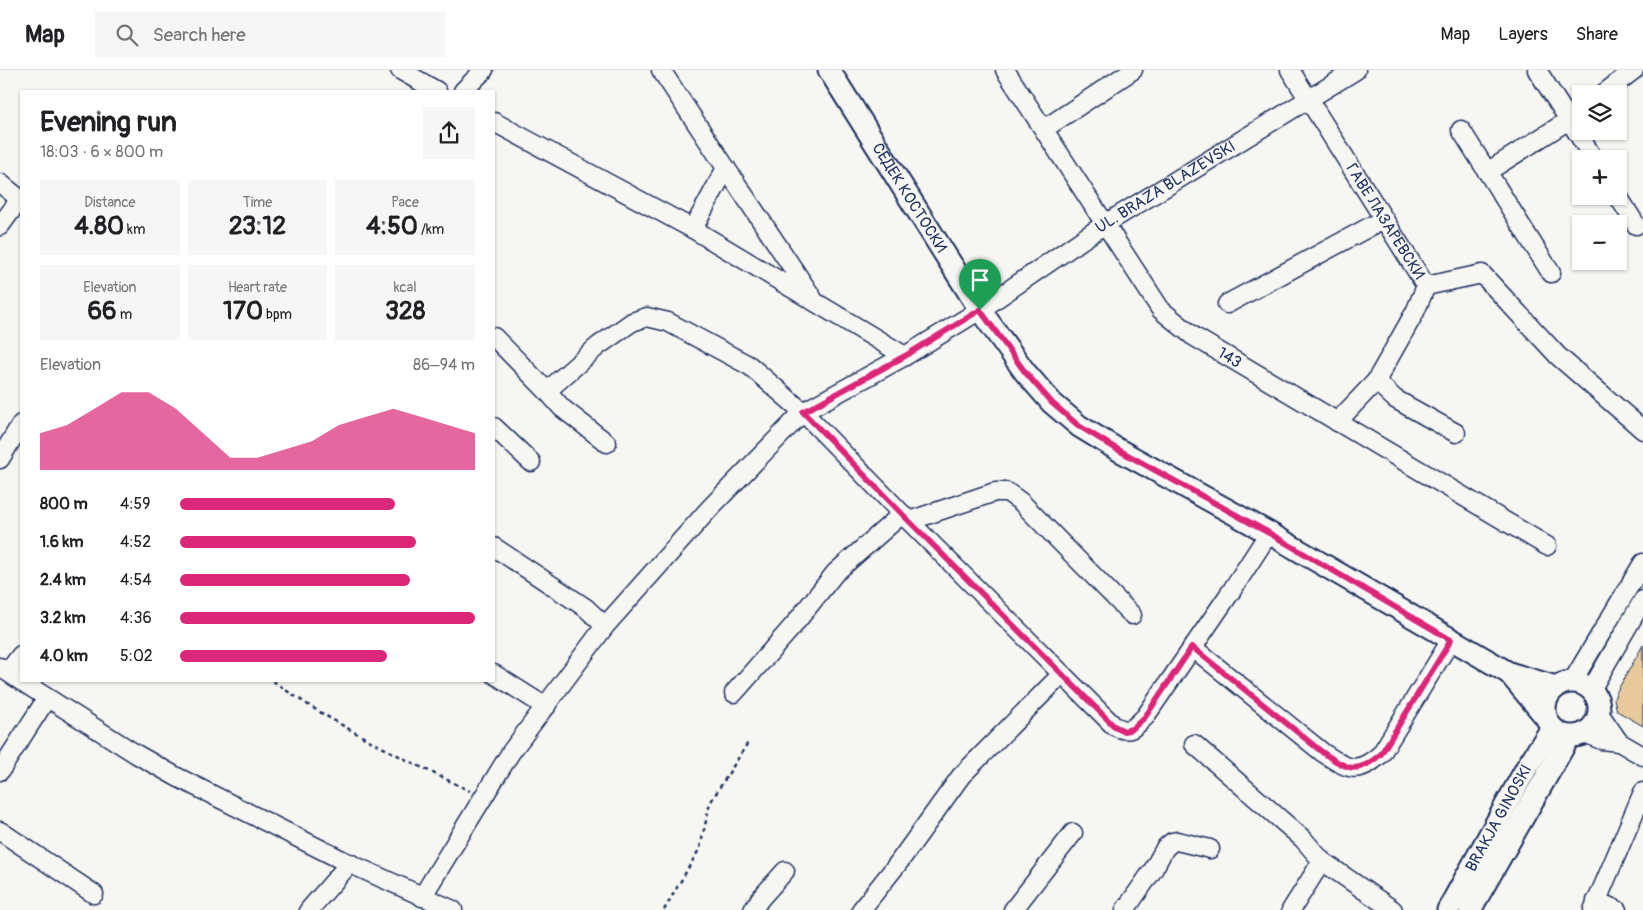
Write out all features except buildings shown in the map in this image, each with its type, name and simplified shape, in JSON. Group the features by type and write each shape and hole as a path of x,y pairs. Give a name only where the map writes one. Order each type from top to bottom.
{"main road":[{"name":"СЕДЕК КОСТОСКИ","path":"829,70 980,310 1025,372 1052,403 1079,426 1124,453 1269,533 1509,673"},
{"path":"1509,673 1573,686 1596,697 1599,713"},
{"path":"1509,673 1563,728"},
{"name":"BRAKJA GINOSKI","path":"1563,728 1546,700 1573,686"},
{"name":"BRAKJA GINOSKI","path":"1448,910 1527,767 1563,728 1592,728 1599,713"},
{"name":"BRAKJA GINOSKI","path":"1470,910 1563,728"}],"street":[{"path":"400,70 436,90"},
{"path":"465,90 484,70"},
{"path":"661,70 816,303"},
{"name":"143","path":"1005,70 1161,310 1193,336 1547,546"},
{"name":"ГАВЕ ЛАЗАРЕВСКИ","path":"1290,70 1426,286 1376,382 1337,422"},
{"name":"UL. BRAZA BLAZEVSKI","path":"422,896 511,752 605,626 710,508 803,412 905,356 980,310 1105,224 1356,70"},
{"path":"1537,70 1572,111"},
{"path":"1615,85 1634,70"},
{"path":"1044,129 1131,71"},
{"path":"1487,172 1572,117"},
{"path":"495,123 693,229 905,356"},
{"path":"1461,130 1551,273"},
{"path":"693,229 726,168"},
{"path":"0,183 20,198"},
{"path":"0,226 20,200"},
{"path":"1624,205 1636,225"},
{"path":"1227,304 1384,219"},
{"path":"770,276 787,262"},
{"path":"1426,286 1482,274 1558,356 1643,430"},
{"path":"547,391 598,346 632,322 647,317 668,322 750,366 803,412 1114,726 1124,731 1132,729 1145,717 1269,533"},
{"path":"495,338 562,408 607,443"},
{"path":"1376,382 1395,399 1456,433"},
{"path":"0,458 20,426"},
{"path":"495,428 531,462"},
{"path":"734,693 793,626 835,573 905,517 995,492 1007,492 1021,502 1132,615"},
{"path":"495,548 586,608 605,626"},
{"name":"BRAKJA GINOSKI","path":"1573,686 1643,563"},
{"name":"BRAKJA GINOSKI","path":"1573,686 1643,600"},
{"path":"1192,647 1322,752 1339,763 1352,768 1361,768 1381,754 1451,640"},
{"path":"13,676 20,658"},
{"path":"861,910 962,776 1062,674"},
{"path":"495,675 546,707"},
{"path":"22,682 136,754 177,777 350,863 453,910"},
{"path":"0,771 47,698"},
{"path":"1599,713 1619,742"},
{"path":"1563,728 1601,740 1619,742 1640,748"},
{"path":"1194,744 1304,839 1322,861 1393,910"},
{"path":"1617,910 1594,905 1643,792"},
{"path":"0,830 94,894"},
{"path":"1014,910 1073,833"},
{"path":"1124,910 1153,870 1165,848 1172,842 1177,841 1210,850"},
{"path":"1291,910 1322,861"},
{"path":"309,910 350,863"},
{"path":"753,910 760,899 785,871"}],"path":[{"path":"274,682 308,706 404,759 482,798"},
{"path":"664,910 700,848 710,803 749,741"}],"route":[{"path":"980,310 1025,372 1052,403 1079,426 1115,448 1269,533 1451,640 1381,754 1361,768 1352,768 1339,763 1322,752 1192,647 1145,717 1132,729 1124,731 1114,726 803,412 905,356 980,310"}]}
